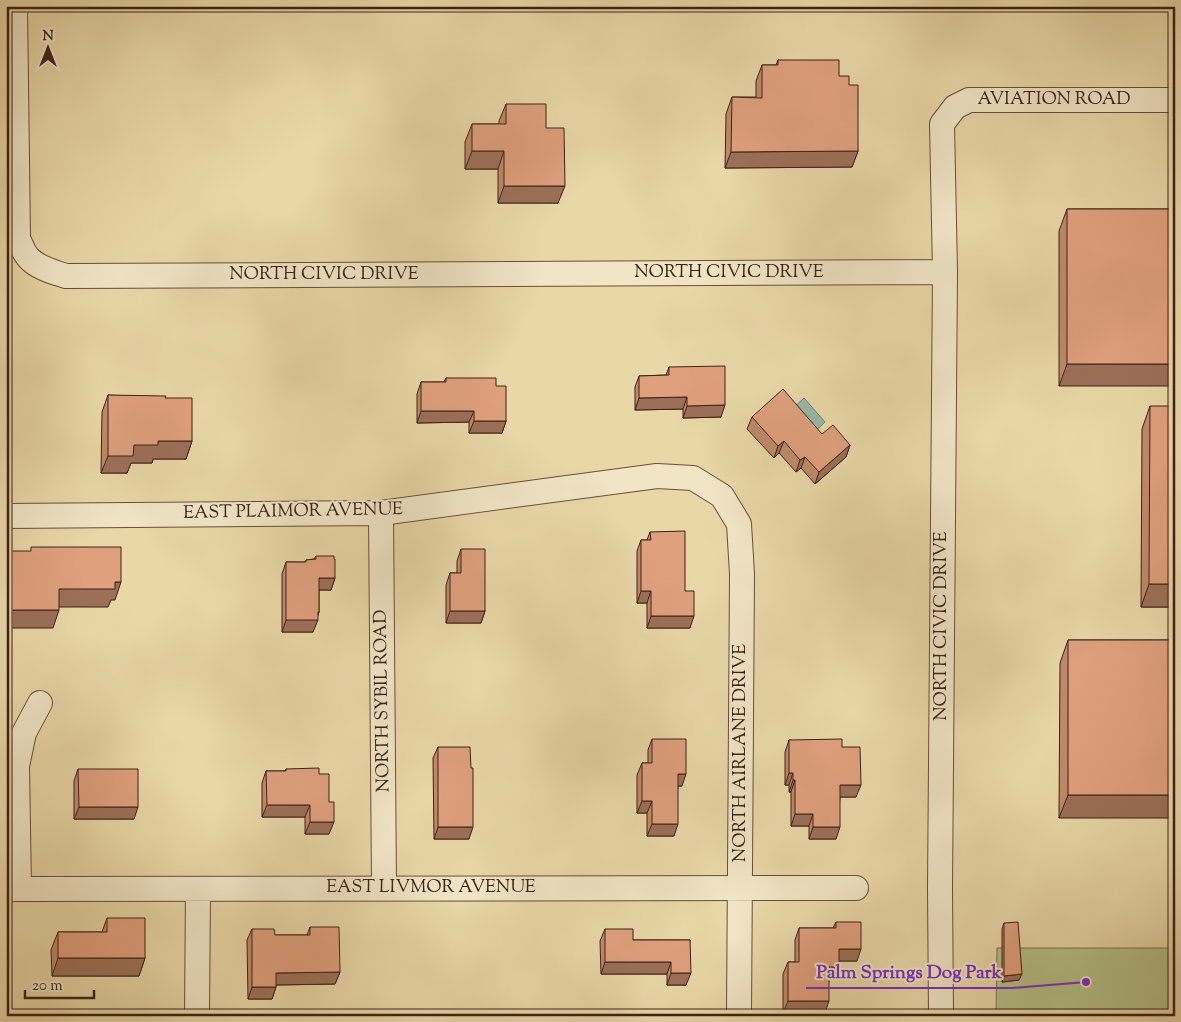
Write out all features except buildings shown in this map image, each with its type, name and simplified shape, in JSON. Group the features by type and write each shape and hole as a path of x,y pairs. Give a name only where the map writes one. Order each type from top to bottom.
{"street":[{"name":"NORTH CIVIC DRIVE","path":"15,6 18,239 27,257 50,271 66,276 945,272 940,888 941,1016"},
{"name":"AVIATION ROAD","path":"945,272 942,124 955,106 969,100 1175,100"},
{"name":"EAST PLAIMOR AVENUE","path":"6,516 381,513 657,476 692,478 722,496"},
{"name":"NORTH AIRLANE DRIVE","path":"722,496 739,524 742,574 739,1016"},
{"name":"NORTH SYBIL ROAD","path":"381,513 384,888"},
{"path":"13,889 17,766 24,733 40,703"},
{"name":"EAST LIVMOR AVENUE","path":"13,889 856,888"},
{"path":"198,889 198,1016"}],"green space":[{"path":"997,948 1175,948 1175,1016 996,1016"}],"shaded area":[{"path":"804,398 825,422 811,435 790,411"}],"place":[{"name":"Palm Springs Dog Park","path":"1086,982"}]}
